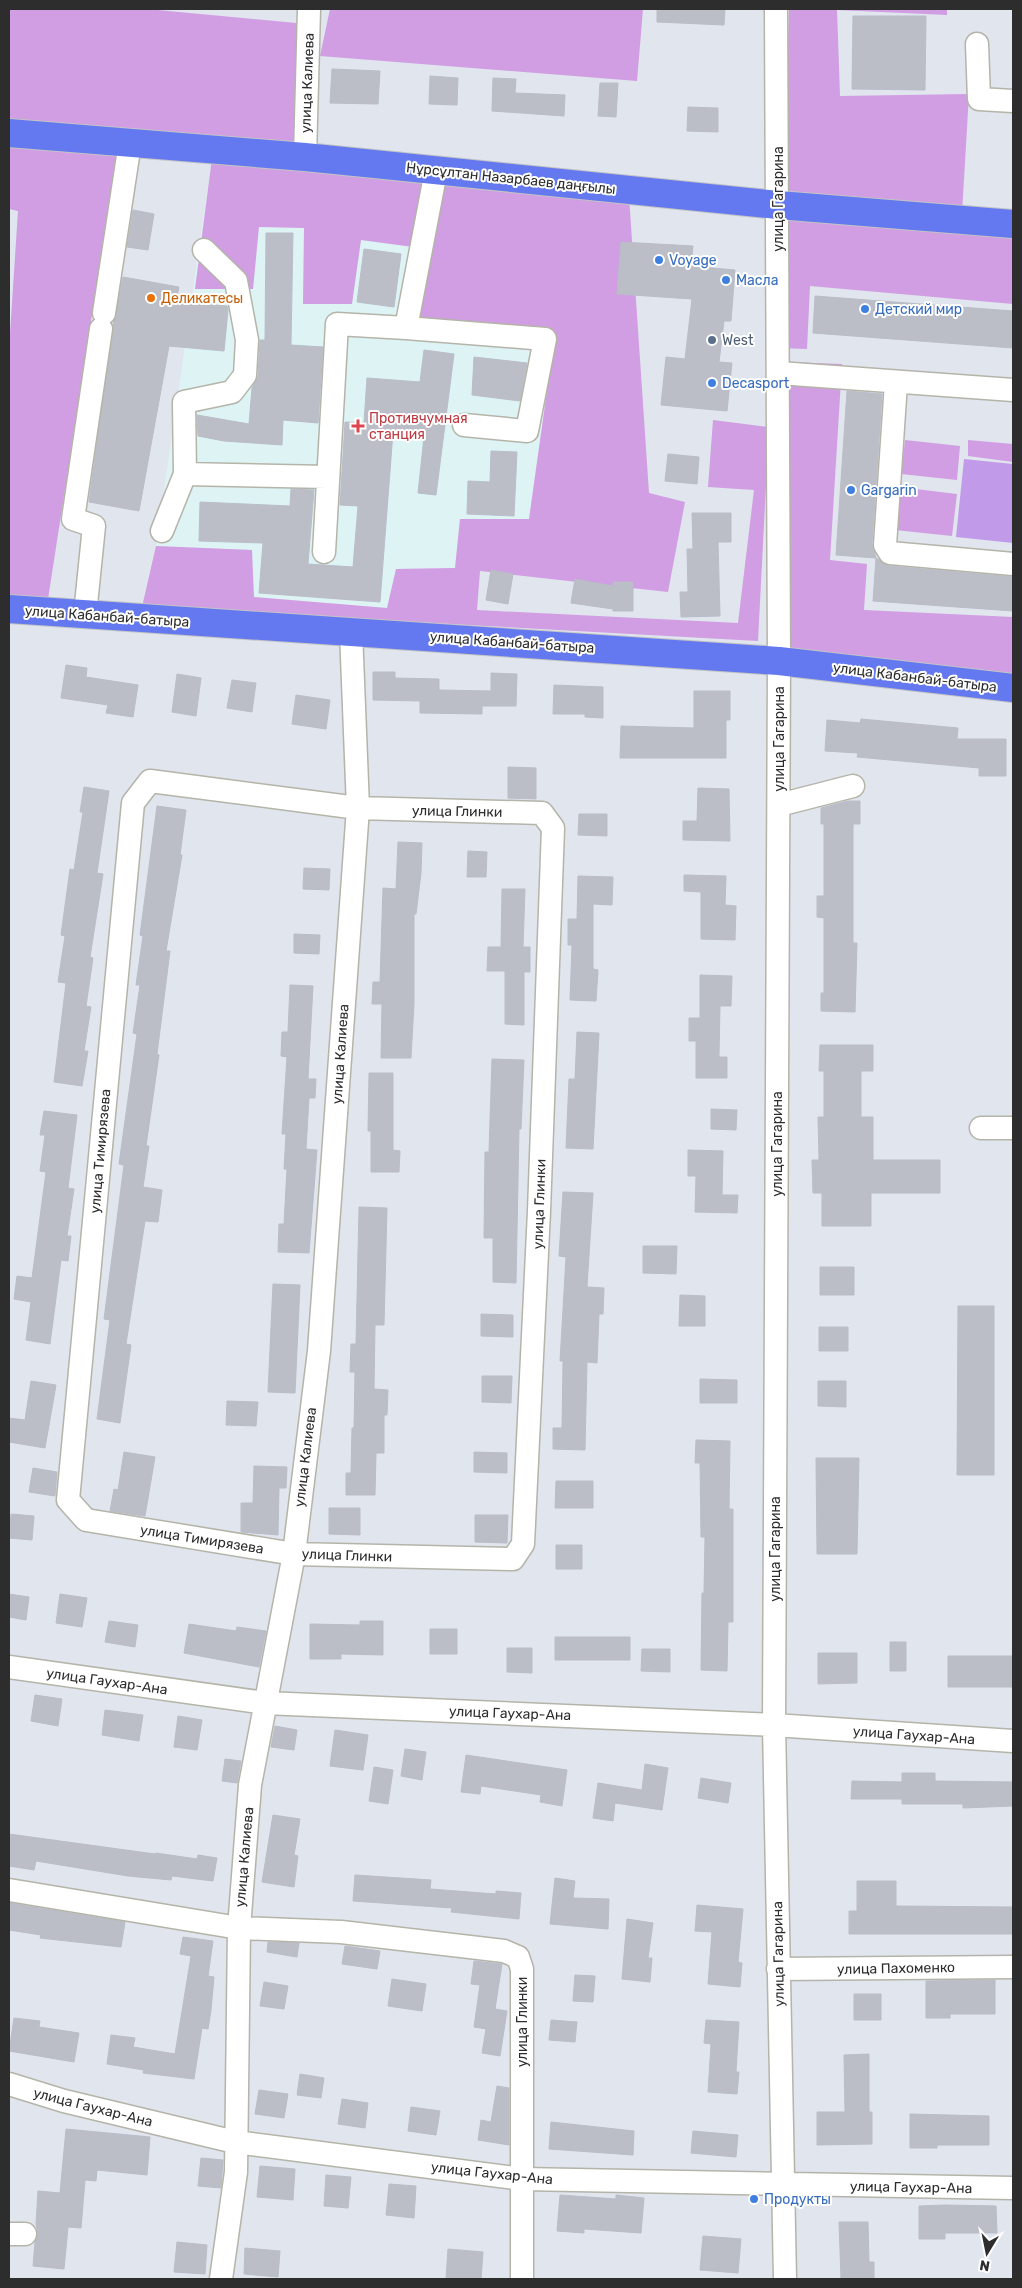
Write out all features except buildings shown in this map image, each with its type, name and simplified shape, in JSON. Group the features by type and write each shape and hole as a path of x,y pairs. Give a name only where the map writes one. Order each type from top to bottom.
{"main road":[{"name":"Нұрсұлтан Назарбаев даңғылы","path":"9,133 304,157 778,205 1013,224"},
{"name":"улица Кабанбай-батыра","path":"9,609 779,661 1013,688"}],"street":[{"name":"улица Калиева","path":"304,157 309,9"},
{"name":"улица Гагарина","path":"776,9 780,373 774,1725 785,2279"},
{"path":"978,44 979,99 1013,101"},
{"path":"85,614 94,526 73,519 130,143"},
{"path":"406,328 436,171"},
{"path":"162,531 185,474 184,402 232,392 245,375 247,340 236,281 204,250"},
{"path":"324,552 337,324 545,339 527,431 464,425"},
{"path":"780,373 896,383 1013,390"},
{"path":"896,383 885,545 890,553 1013,564"},
{"path":"185,474 328,477"},
{"name":"улица Калиева","path":"221,2279 236,2172 238,1928 250,1785 294,1554 318,1351 358,808 352,631"},
{"name":"улица Тимирязева","path":"294,1554 86,1520 68,1500 133,803 150,781 358,808"},
{"path":"779,805 853,786"},
{"name":"улица Глинки","path":"294,1554 513,1559 523,1544 539,1212 553,828 542,813 358,808"},
{"path":"981,1128 1013,1128"},
{"name":"улица Гаухар-Ана","path":"9,1667 265,1703 774,1725 1013,1742"},
{"path":"9,1890 238,1928"},
{"name":"улица Глинки","path":"238,1928 341,1932 504,1951 518,1957 522,1970 522,2279"},
{"name":"улица Пахоменко","path":"778,1969 1013,1967"},
{"name":"улица Гаухар-Ана","path":"9,2084 64,2101 235,2142 522,2180 1013,2188"}],"shaded area":[{"path":"9,9 147,9 296,23 297,147 9,120"},
{"path":"330,9 643,9 637,81 320,56"},
{"path":"789,9 947,9 947,15 837,10 840,96 969,94 962,213 784,196"},
{"path":"9,142 117,153 48,599 9,599 9,349 18,211 9,209"},
{"name":"Противчумная станция","path":"212,158 423,177 555,334 529,519 460,519 455,568 396,569 388,608 253,597 251,550 156,546"},
{"path":"212,158 423,177 413,247 361,240 352,304 303,304 304,228 259,227 253,289 195,289"},
{"path":"444,178 629,196 649,493 685,502 668,592 480,571 477,610 738,623 754,490 708,487 713,420 769,427 758,641 142,607 156,546 252,550 254,597 387,608 396,569 455,568 460,519 529,519 555,334 416,321"},
{"path":"778,213 1013,231 1013,304 810,286 807,349 778,348"},
{"path":"785,362 842,364 830,560 867,564 864,610 1013,617 1013,680 785,656"},
{"path":"905,440 960,446 957,480 901,474"},
{"path":"968,440 1013,444 1013,462 968,456"},
{"path":"964,459 1013,464 1013,543 956,537"},
{"path":"899,487 957,494 952,536 895,530"}],"place":[{"name":"Voyage","path":"659,260"},
{"name":"Масла","path":"726,280"},
{"name":"Деликатесы","path":"151,298"},
{"name":"Детский мир","path":"865,309"},
{"name":"West","path":"712,340"},
{"name":"Decasport","path":"712,383"},
{"name":"Противчумная станция","path":"358,426"},
{"name":"Gargarin","path":"851,490"},
{"name":"Продукты","path":"754,2199"}]}
